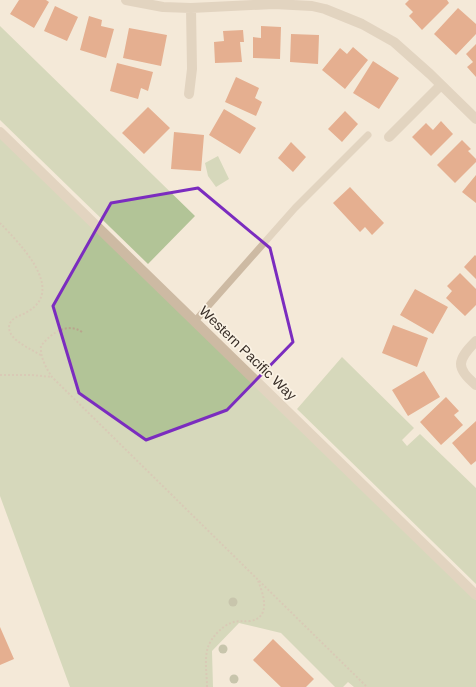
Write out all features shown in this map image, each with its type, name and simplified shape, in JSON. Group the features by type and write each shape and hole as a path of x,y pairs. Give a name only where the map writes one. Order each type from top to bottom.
{"street":[{"path":"126,0 163,7 191,8 274,4 312,6 327,5 394,42 441,85 476,120"},
{"path":"189,94 192,69 191,8"},
{"path":"389,137 441,85"},
{"name":"Western Pacific Way","path":"0,132 476,595"},
{"path":"476,341 461,360 461,369 476,385"}],"lane":[{"path":"195,321 295,208 368,135"}],"path":[{"path":"0,223 20,245 39,273 43,290 41,301 27,312 10,322 10,332 19,342 42,356"},
{"path":"82,332 72,327 65,328 45,341 41,346 42,356 52,377 367,687"},
{"path":"0,375 32,375 52,377"},
{"path":"207,687 207,654 208,646 213,638 230,623 238,621 248,622 261,616 264,608 264,598 257,580"}],"highlighted area":[{"path":"198,188 270,248 293,342 227,410 146,440 79,393 53,306 111,203"}],"green space":[{"path":"0,26 195,216 148,264 0,120"},
{"path":"0,138 476,600 476,687 354,687 348,682 343,687 335,687 281,633 239,623 212,651 213,687 70,687 0,496"},
{"path":"218,156 229,179 216,187 208,176 205,163"},
{"path":"342,357 414,428 402,440 407,446 420,434 476,488 476,584 297,409"}],"building":[{"path":"19,0 46,0 49,2 34,28 10,14"},
{"path":"409,0 447,0 449,3 422,30 409,16 413,12 405,4"},
{"path":"55,6 78,17 67,41 44,31"},
{"path":"458,8 476,24 476,34 456,55 434,34"},
{"path":"89,16 102,20 101,26 114,29 106,58 80,50"},
{"path":"261,26 281,27 280,59 253,58 253,37 261,38"},
{"path":"129,28 167,35 161,66 123,58"},
{"path":"243,30 244,42 240,42 242,62 215,63 214,42 224,41 223,31"},
{"path":"291,34 319,35 318,64 290,62"},
{"path":"476,44 476,77 467,67 473,62 466,54"},
{"path":"353,47 368,60 345,89 322,70 340,48 347,54"},
{"path":"373,61 399,78 379,109 353,93"},
{"path":"117,63 153,72 148,91 141,88 138,99 110,91"},
{"path":"236,77 259,88 255,98 262,102 256,116 225,102"},
{"path":"148,107 170,128 144,154 122,133"},
{"path":"224,109 256,128 240,154 209,135"},
{"path":"345,111 358,124 342,142 328,129"},
{"path":"441,121 453,134 431,156 412,137 426,123 433,130"},
{"path":"174,132 204,135 201,171 171,169"},
{"path":"462,140 471,149 468,151 476,159 476,162 455,183 437,165"},
{"path":"291,142 306,157 293,172 278,158"},
{"path":"476,175 476,203 462,192"},
{"path":"350,187 384,223 372,235 365,227 360,232 333,203"},
{"path":"475,255 476,256 476,279 464,267"},
{"path":"460,273 476,289 476,305 465,316 446,298 452,291 447,286"},
{"path":"415,289 448,307 433,334 400,315"},
{"path":"393,325 428,338 417,367 382,353"},
{"path":"424,371 440,397 408,416 392,390"},
{"path":"446,397 459,411 454,415 463,425 441,445 420,422"},
{"path":"476,421 476,461 471,465 452,443"},
{"path":"0,627 14,659 0,665"},
{"path":"273,639 314,679 306,687 281,687 253,660"}]}
